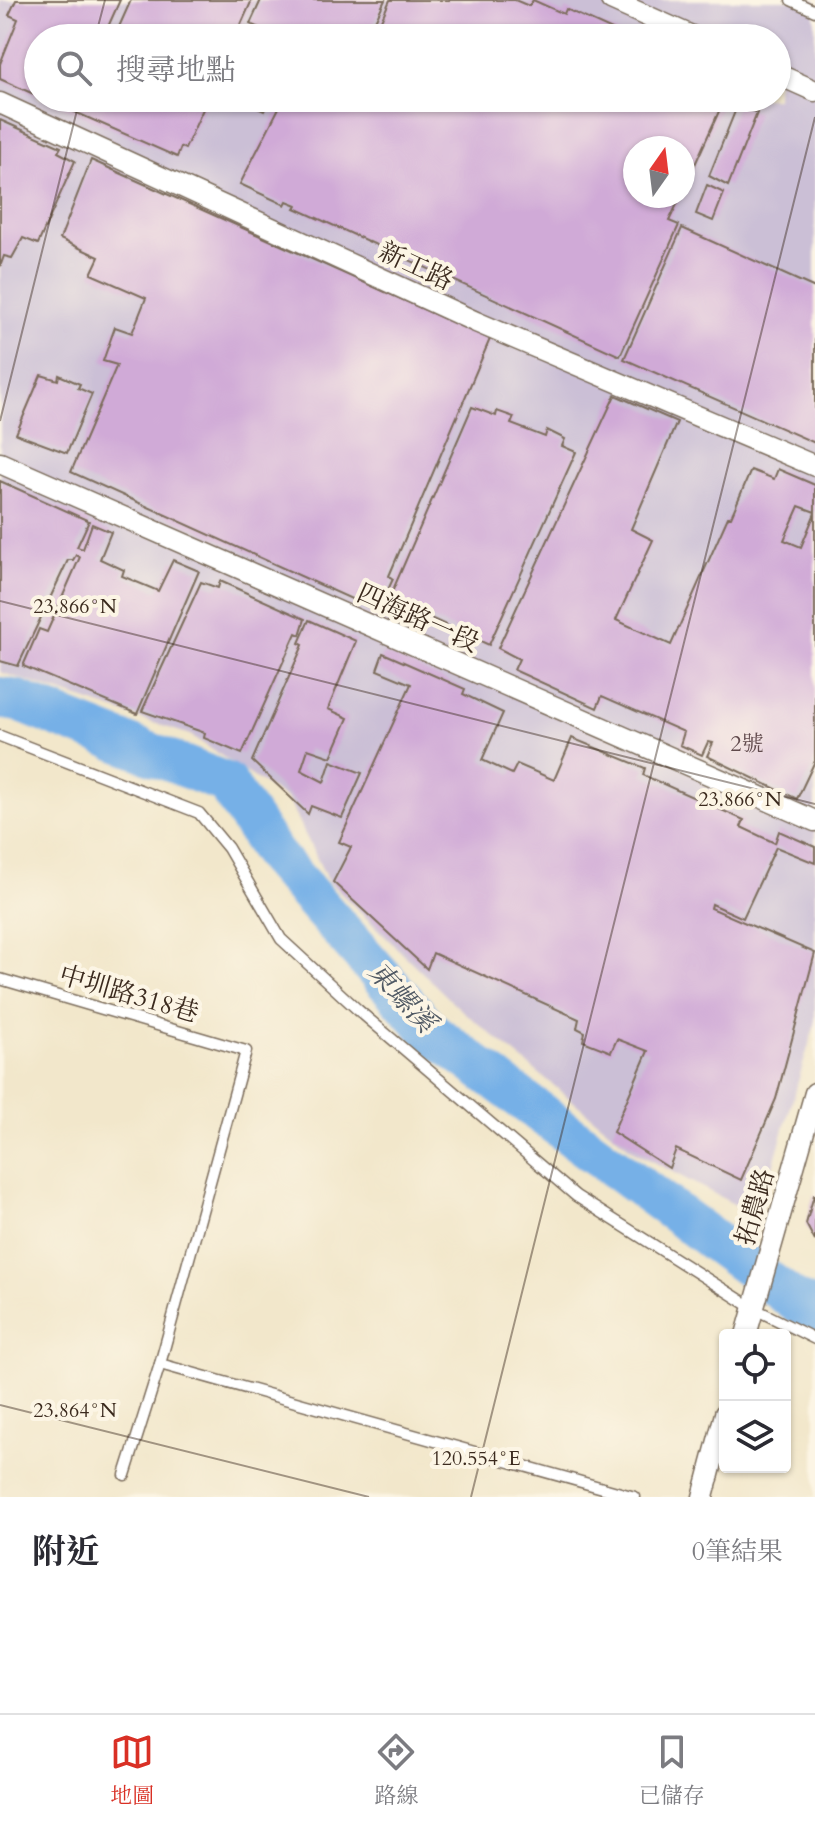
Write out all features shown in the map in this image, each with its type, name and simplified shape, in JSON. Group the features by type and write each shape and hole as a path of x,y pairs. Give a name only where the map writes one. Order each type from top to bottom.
{"street":[{"path":"611,0 665,24"},
{"path":"791,80 815,91"},
{"name":"新工路","path":"0,103 476,322 815,466"},
{"name":"四海路一段","path":"0,463 815,821"},
{"name":"拓農路","path":"748,1329 815,1093"},
{"path":"703,1497 719,1437"}],"lane":[{"path":"791,0 815,11"},
{"path":"0,736 199,813 228,848 281,939 358,1010 576,1196 753,1308 815,1339"},
{"name":"中圳路318巷","path":"0,979 246,1051 160,1364"},
{"path":"125,1475 160,1364 635,1497"}],"shaded area":[{"path":"0,0 815,0 815,1024 758,1217 635,1152 459,1008 328,881 288,800 190,735 0,672"}],"building":[{"path":"16,0 120,0 109,24 24,24 24,90 0,79 0,64 18,19 9,15"},
{"path":"131,0 252,0 241,24 120,24"},
{"path":"261,0 385,0 374,24 250,24"},
{"path":"390,0 515,0 529,6 533,0 564,14 566,9 599,24 379,24"},
{"path":"75,112 202,112 185,149 181,147 177,157"},
{"path":"277,112 719,112 695,164 695,136 623,136 623,208 675,208 669,221 679,225 620,356 295,208 297,205 287,201 285,205 240,184"},
{"path":"735,112 757,113 728,186 709,176"},
{"path":"0,120 61,147 58,152 75,161 38,244 23,238 12,258 4,256 0,267"},
{"path":"91,160 490,339 389,576 393,579 378,611 71,472 117,365 103,361 115,327 132,333 146,298 91,274 99,257 60,239"},
{"path":"707,185 724,193 713,221 696,214"},
{"path":"682,228 815,288 815,443 624,359"},
{"path":"41,375 58,380 59,375 80,384 78,388 92,394 67,453 16,434"},
{"path":"615,395 677,422 631,529 653,540 616,620 671,645 751,470 774,479 778,469 815,485 815,512 799,506 784,540 801,547 815,513 815,761 797,799 707,756 713,743 708,742 702,755 680,745 684,732 602,696 597,708 514,670 519,659 498,648"},
{"path":"472,407 496,416 497,411 514,417 511,424 545,437 547,430 565,439 562,446 576,452 489,645 389,599"},
{"path":"0,481 89,521 77,547 83,549 92,524 111,532 100,559 124,570 122,576 158,591 173,560 199,571 137,714 23,666 39,629 47,632 80,557 76,555 73,560 68,560 18,666 0,661"},
{"path":"220,581 305,619 242,754 204,738 205,733 142,711 201,582 218,588"},
{"path":"309,620 356,641 328,709 348,718 331,757 308,749 301,770 324,782 331,761 362,773 342,818 311,806 308,814 252,761 303,645 299,643"},
{"path":"383,653 465,689 463,694 503,713 482,760 512,774 517,764 554,780 572,738 645,768 643,775 744,820 741,827 775,843 779,831 815,847 815,863 776,847 743,918 712,904 711,908 815,953 776,1099 741,1180 676,1149 669,1168 613,1132 648,1051 617,1039 611,1052 583,1041 585,1032 577,1028 579,1019 433,953 427,969 333,882 351,847 339,842 411,684 377,670"},
{"path":"815,1195 815,1241 806,1224"}],"waterway":[{"name":"東螺溪","path":"0,698 18,701 226,783 274,855 431,1032 795,1301 815,1310"}]}
